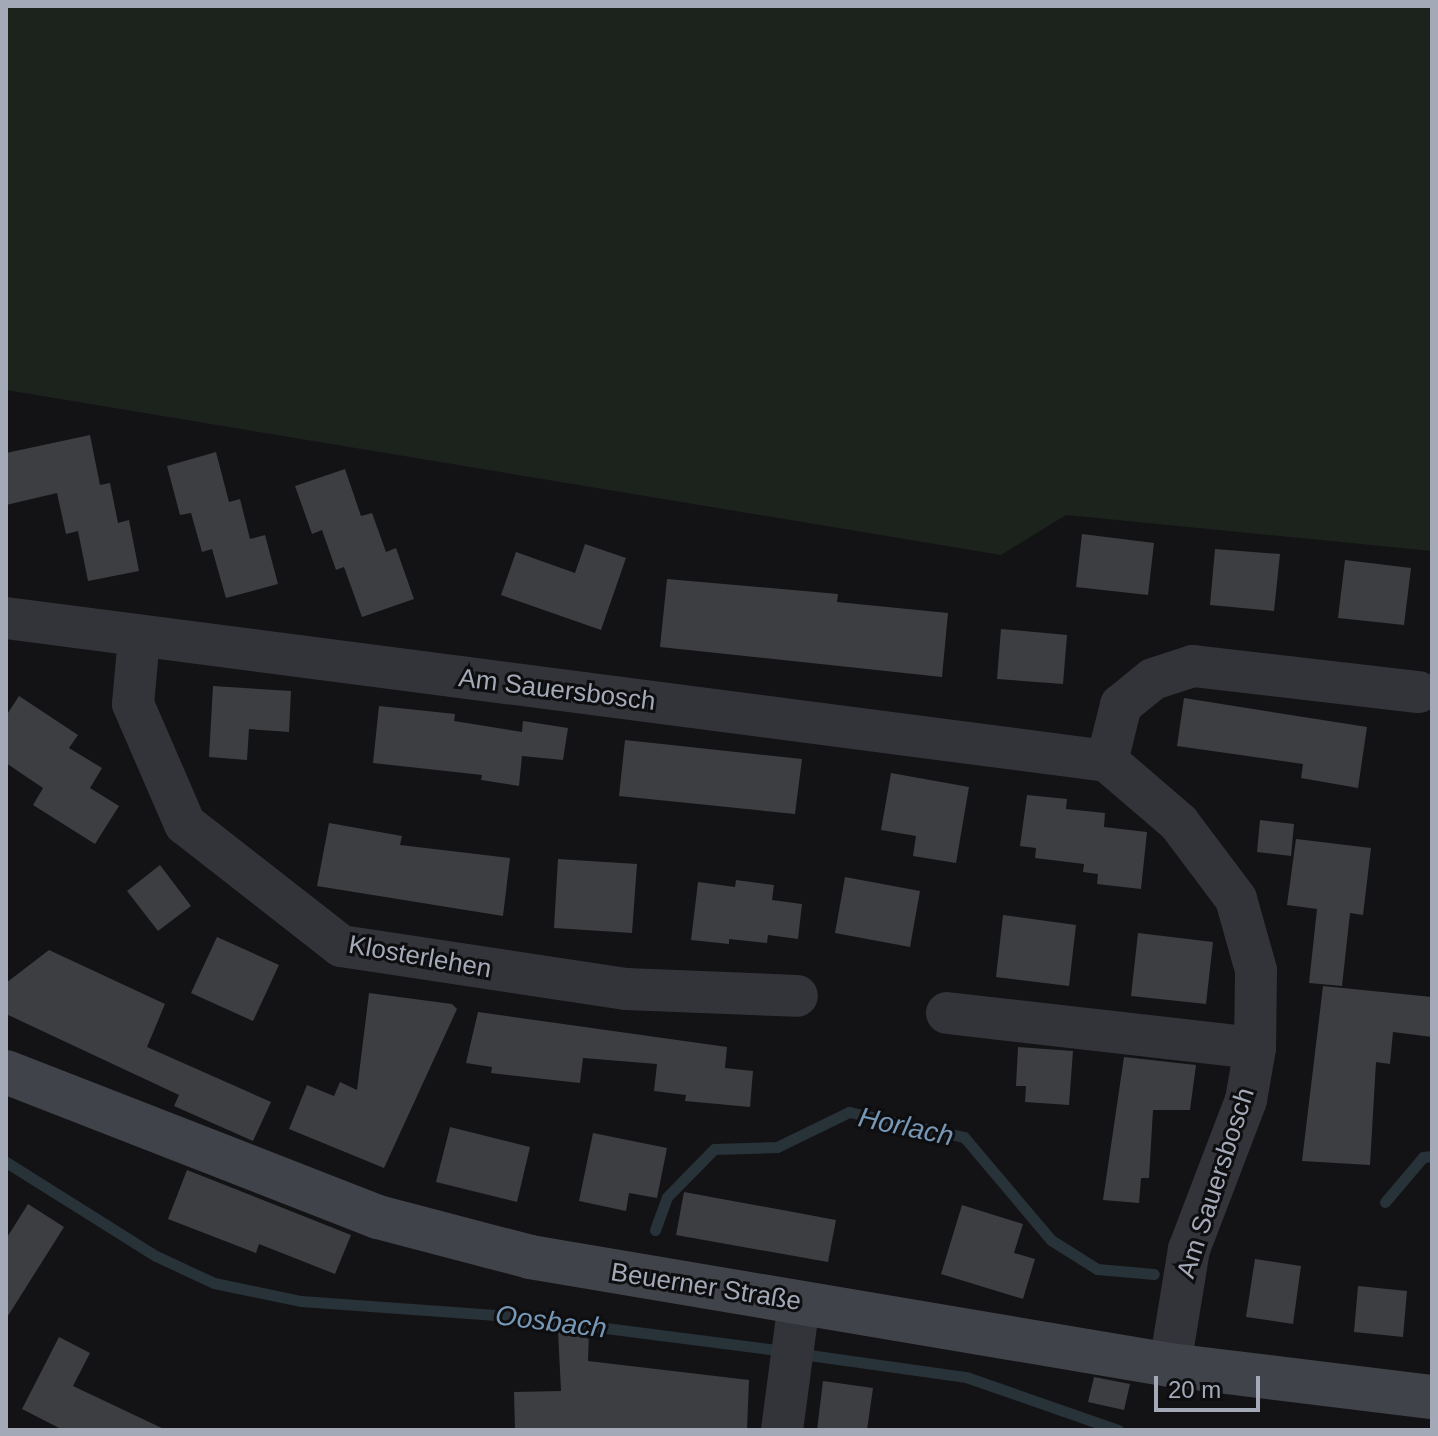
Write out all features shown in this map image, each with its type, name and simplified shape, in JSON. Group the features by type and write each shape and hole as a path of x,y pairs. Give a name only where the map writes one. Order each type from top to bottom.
{"main road":[{"name":"Beuerner Straße","path":"6,1072 378,1217 794,1331 1170,1365 1432,1397"}],"street":[{"name":"Am Sauersbosch","path":"6,618 139,638 1107,761 1179,823 1236,899 1256,970 1255,1048 1246,1100 1189,1249 1170,1365"},
{"name":"Klosterlehen","path":"139,638 133,704 185,824 341,946 626,989 797,996"},
{"path":"1107,761 1121,705 1153,679 1193,666 1419,692"},
{"name":"Am Sauersbosch","path":"947,1013 1255,1048"},
{"path":"782,1430 794,1331"}],"shaded area":[{"path":"6,6 1432,6 1432,551 1066,515 1001,555 6,390"}],"building":[{"path":"90,435 100,485 110,483 118,523 129,520 139,571 88,581 78,531 66,534 57,493 6,505 6,453"},
{"path":"216,452 229,502 240,499 250,539 265,535 278,584 226,598 212,549 202,552 191,513 180,515 167,466"},
{"path":"345,469 361,516 372,513 386,552 396,548 414,599 362,617 344,567 336,570 322,530 312,534 295,486"},
{"path":"1082,534 1154,543 1148,595 1076,587"},
{"path":"585,544 626,558 601,630 501,595 516,552 575,573"},
{"path":"1215,549 1280,554 1274,611 1210,605"},
{"path":"1345,560 1411,568 1404,625 1338,618"},
{"path":"667,579 838,594 837,602 948,613 942,677 660,647"},
{"path":"1001,629 1067,635 1063,684 997,679"},
{"path":"213,686 291,691 289,732 249,729 247,760 209,757"},
{"path":"19,696 78,735 69,748 102,768 90,788 119,806 95,844 33,805 43,788 6,763 6,716"},
{"path":"1184,698 1367,727 1358,788 1301,778 1303,764 1177,746"},
{"path":"379,706 455,714 454,721 522,732 523,721 568,728 563,760 522,756 519,786 481,780 482,775 373,763"},
{"path":"625,740 802,759 795,814 619,796"},
{"path":"891,773 969,787 956,863 913,856 916,836 881,830"},
{"path":"1027,795 1067,799 1066,809 1105,813 1104,827 1147,832 1141,889 1097,884 1098,874 1083,872 1084,864 1035,858 1036,848 1020,846"},
{"path":"1260,820 1294,824 1291,856 1257,852"},
{"path":"329,823 402,836 400,845 510,858 503,916 317,886"},
{"path":"1296,839 1371,848 1363,915 1350,913 1342,986 1309,983 1317,909 1287,905"},
{"path":"558,859 637,864 632,933 554,928"},
{"path":"160,865 191,906 158,931 127,891"},
{"path":"845,877 920,891 910,947 835,933"},
{"path":"736,880 774,885 772,900 802,904 798,939 768,935 767,943 729,939 729,944 691,940 698,882 735,887"},
{"path":"1003,915 1076,925 1069,986 996,977"},
{"path":"1138,933 1213,942 1206,1004 1131,996"},
{"path":"217,937 279,965 253,1021 191,993"},
{"path":"49,950 165,1004 147,1047 271,1102 253,1141 174,1106 179,1095 6,1014 6,983"},
{"path":"1323,986 1432,997 1432,1037 1393,1032 1390,1064 1376,1062 1370,1165 1302,1161"},
{"path":"369,993 452,1004 457,1009 384,1168 289,1129 307,1085 334,1096 340,1082 357,1090"},
{"path":"478,1012 727,1047 725,1068 753,1071 750,1107 685,1101 686,1095 654,1091 657,1064 583,1058 580,1083 491,1073 492,1067 466,1063"},
{"path":"1018,1047 1073,1051 1069,1105 1025,1102 1026,1086 1016,1086"},
{"path":"1124,1057 1196,1065 1190,1110 1153,1110 1149,1178 1141,1178 1139,1203 1103,1200"},
{"path":"450,1127 530,1147 517,1202 436,1182"},
{"path":"593,1133 667,1148 657,1198 629,1193 626,1211 579,1201"},
{"path":"187,1170 351,1235 335,1274 259,1244 256,1253 168,1219"},
{"path":"684,1192 836,1220 828,1262 676,1235"},
{"path":"28,1204 64,1227 6,1319 6,1239"},
{"path":"962,1205 1023,1224 1014,1253 1035,1259 1023,1299 941,1274"},
{"path":"1255,1259 1301,1266 1293,1324 1246,1317"},
{"path":"1358,1286 1407,1291 1403,1337 1354,1332"},
{"path":"558,1331 589,1332 588,1361 749,1380 747,1430 515,1430 514,1392 561,1391"},
{"path":"59,1337 90,1353 73,1386 166,1430 63,1430 22,1409"},
{"path":"1094,1377 1130,1384 1124,1410 1088,1402"},
{"path":"823,1381 873,1388 867,1430 817,1430"}],"waterway":[{"name":"Horlach","path":"655,1230 667,1197 714,1149 777,1147 849,1112 964,1137 1051,1240 1097,1269 1154,1274"},
{"name":"Horlach","path":"1385,1202 1423,1157 1432,1156"},
{"name":"Oosbach","path":"6,1162 156,1256 214,1283 301,1301 512,1316 785,1351"},
{"name":"Oosbach","path":"802,1354 966,1377 1118,1430"}]}
